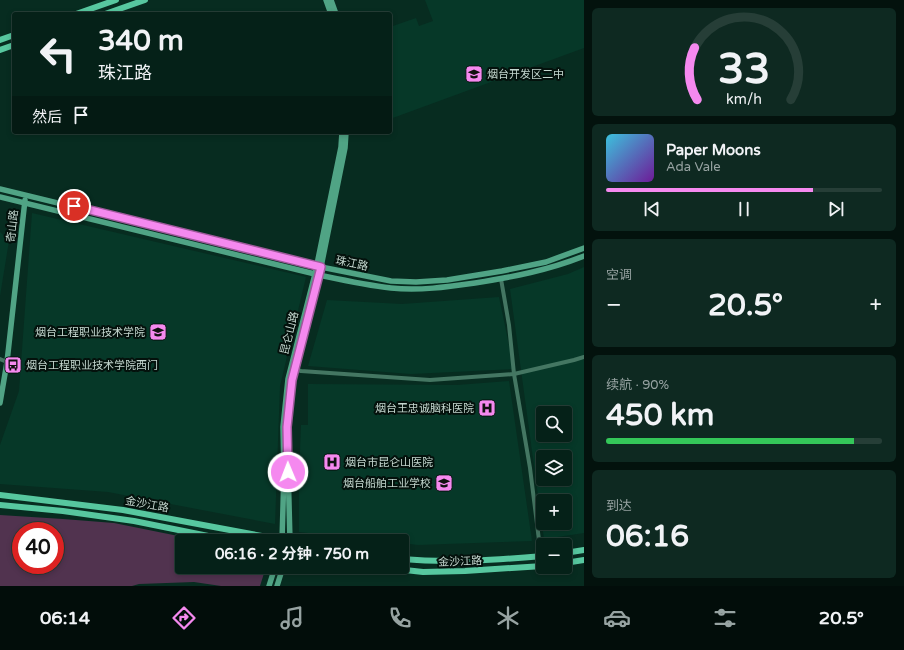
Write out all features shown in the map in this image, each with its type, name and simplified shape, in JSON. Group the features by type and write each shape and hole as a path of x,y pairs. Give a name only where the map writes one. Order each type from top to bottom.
{"main road":[{"path":"82,12 116,0"},
{"path":"110,12 145,0"},
{"path":"326,0 330,12"},
{"path":"331,0 335,12"},
{"path":"0,40 12,36"},
{"path":"0,50 12,46"},
{"name":"昆仑山路","path":"319,266 342,134"},
{"name":"昆仑山路","path":"286,534 287,427 292,380 345,148 346,134"},
{"name":"珠江路","path":"0,189 319,266 391,281 416,282 447,280 522,268 546,262 584,248"},
{"name":"奇山路","path":"0,402 7,362 26,195"},
{"path":"0,197 317,274 353,282 392,288 417,289 448,287 501,279 548,268 584,256"},
{"name":"昆仑山路","path":"286,534 283,427 288,379 317,274"},
{"name":"金沙江路","path":"0,495 123,510 249,534"},
{"name":"金沙江路","path":"0,505 63,511 134,521 198,534"},
{"path":"572,552 584,550"},
{"name":"金沙江路","path":"409,559 464,561 504,560 536,557"},
{"path":"572,562 584,560"},
{"name":"金沙江路","path":"409,570 430,572 536,566"},
{"path":"269,586 273,574"},
{"path":"277,586 281,574"}],"street":[{"path":"501,279 540,538"},
{"path":"291,368 301,371 430,380 514,374 584,357"},
{"path":"0,359 7,362"}],"shaded area":[{"name":"烟台开发区二中","path":"425,0 584,0 584,48 392,118 392,26 416,18 419,26 433,21"},
{"name":"烟台工程职业技术学院","path":"32,213 306,277 280,386 275,524 108,492 0,484 0,445 19,391"},
{"path":"0,232 9,241 0,296"},
{"path":"584,267 584,533 544,538 543,530 572,530 572,494 538,494 537,486 572,486 572,450 536,450 536,480 510,289 568,274"},
{"path":"499,297 514,369 411,374 308,366 327,300 402,304"},
{"path":"509,381 532,541 418,545 409,544 409,534 317,534 299,532 301,425 308,425 308,384 457,385"},
{"path":"0,515 114,523 175,535 175,574 264,574 260,586 221,586 194,582 139,584 132,586 0,586"}],"place":[{"name":"烟台开发区二中","path":"474,74"},
{"name":"烟台工程职业技术学院","path":"158,332"},
{"name":"烟台工程职业技术学院西门","path":"13,365"},
{"name":"烟台王忠诚脑科医院","path":"487,408"},
{"name":"烟台市昆仑山医院","path":"332,462"},
{"name":"烟台船舶工业学校","path":"444,483"}],"route":[{"path":"74,206 321,267 292,380 287,427 288,472"}]}
